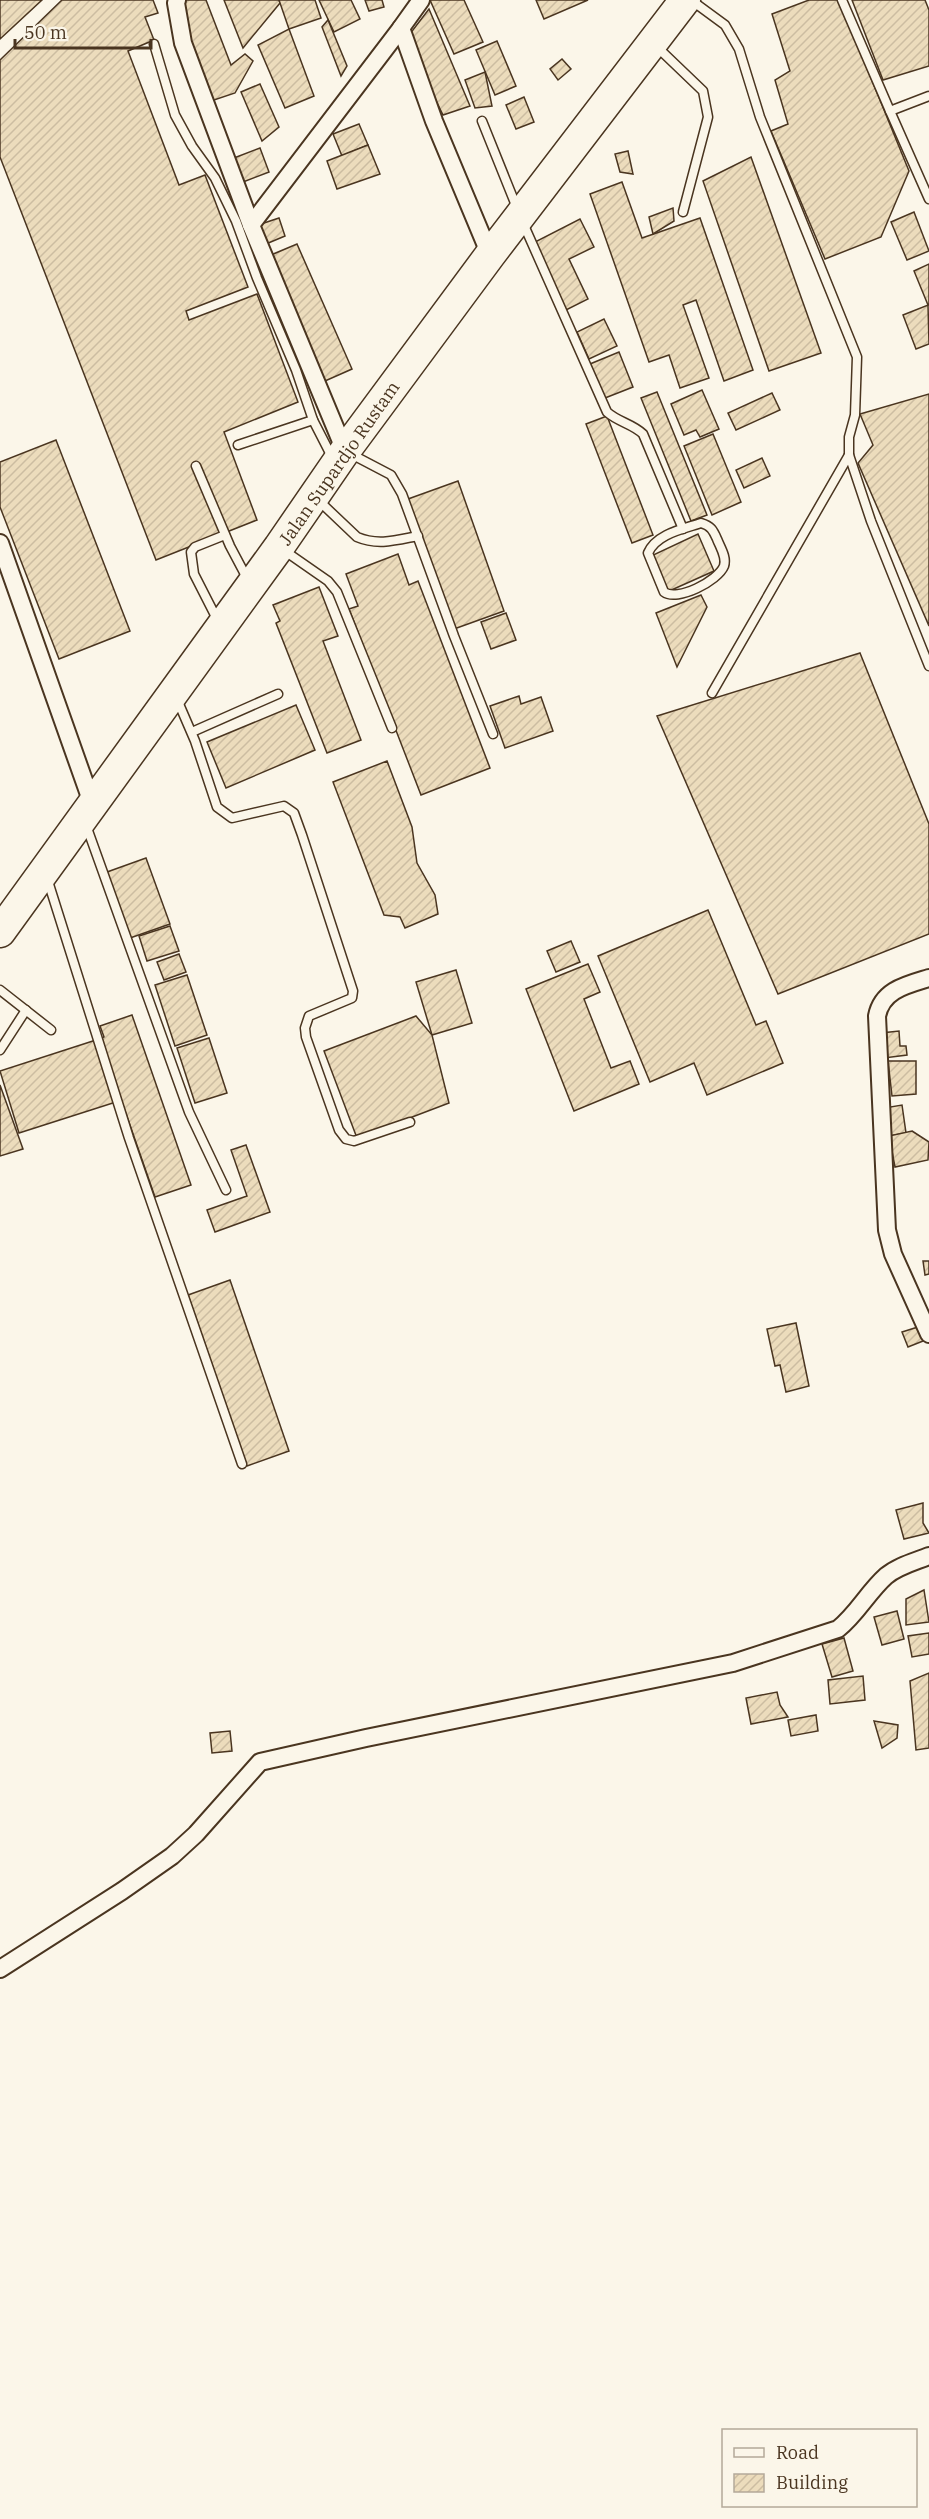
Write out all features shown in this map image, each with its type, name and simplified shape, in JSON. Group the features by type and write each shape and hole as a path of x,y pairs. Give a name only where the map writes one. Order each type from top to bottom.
{"highway":[{"name":"Jalan Supardjo Rustam","path":"0,932 490,255 685,0"}],"street":[{"path":"177,0 178,22 183,43 250,225 341,458"},
{"path":"250,225 421,0"},
{"path":"401,28 434,122 490,255"},
{"path":"0,543 87,810"},
{"path":"929,978 903,986 889,994 879,1005 877,1016 886,1230 893,1254 929,1334"},
{"path":"0,1969 172,1856 196,1834 260,1762 733,1663 838,1629 850,1619 887,1576 901,1567 929,1556"}],"lane":[{"path":"691,0 725,25 739,49 760,117 857,357 855,415 849,437 849,455 871,520 929,666"},
{"path":"842,0 929,199"},
{"path":"653,42 703,91 707,103 708,117 683,212"},
{"path":"154,44 175,115 192,146 215,178 236,221 257,278 296,370 313,420 341,458 391,475 402,494 493,734"},
{"path":"890,111 929,96"},
{"path":"482,121 520,217 607,412 615,419 637,428 643,434 683,529"},
{"path":"238,445 313,420"},
{"path":"712,693 849,455"},
{"path":"196,466 225,535 251,586"},
{"path":"314,496 357,537 384,543 418,536"},
{"path":"701,523 713,530 725,559 724,567 718,575 696,588 669,596 664,592 648,553 652,544 683,529 701,523"},
{"path":"222,626 194,574 191,552 195,547 225,535"},
{"path":"279,548 328,581 337,592 392,728"},
{"path":"174,692 192,732 217,807 232,818 284,806 294,813 353,991 352,998 309,1016 305,1028 306,1037 339,1130 346,1139 354,1141 410,1122"},
{"path":"192,732 278,694"},
{"path":"87,810 189,1112 226,1190"},
{"path":"45,872 129,1138 242,1464"},
{"path":"0,990 51,1030"},
{"path":"0,1050 26,1010"}],"building":[{"path":"0,0 42,0 0,39"},
{"path":"62,0 153,0 158,13 145,17 154,40 128,51 179,185 205,175 248,287 186,311 189,320 257,294 298,402 224,432 257,520 156,560 0,157 0,60"},
{"path":"177,0 206,0 231,65 245,54 253,61 235,93 202,104"},
{"path":"224,0 279,0 280,3 243,48"},
{"path":"279,0 315,0 321,18 289,29"},
{"path":"319,0 351,0 360,19 334,32"},
{"path":"365,0 382,0 384,7 369,11"},
{"path":"430,0 464,0 483,42 454,54"},
{"path":"536,0 588,0 544,19"},
{"path":"809,0 839,0 909,171 881,237 825,259 771,131 788,124 775,80 790,71 772,14"},
{"path":"852,0 925,0 929,10 929,66 883,80"},
{"path":"429,9 470,106 443,115 406,39"},
{"path":"328,20 347,66 341,76 322,27"},
{"path":"289,29 314,96 285,108 258,45"},
{"path":"497,41 516,86 495,95 476,50"},
{"path":"562,59 571,69 558,80 550,69"},
{"path":"485,72 492,106 475,108 465,80"},
{"path":"260,84 279,127 262,141 241,92"},
{"path":"524,97 534,122 516,129 506,105"},
{"path":"359,124 368,145 342,156 333,134"},
{"path":"368,145 380,174 337,189 327,161"},
{"path":"260,148 269,172 243,182 234,158"},
{"path":"628,151 633,174 620,172 615,154"},
{"path":"751,157 821,353 769,371 703,181"},
{"path":"622,182 642,238 700,218 753,370 724,381 696,300 683,305 709,378 680,388 669,355 649,362 590,194"},
{"path":"673,208 674,221 653,234 649,217"},
{"path":"914,212 929,251 907,260 891,222"},
{"path":"279,218 285,236 266,244 258,225"},
{"path":"580,219 594,247 569,259 588,299 566,310 533,243"},
{"path":"297,244 352,369 325,381 271,255"},
{"path":"929,264 929,305 928,305 914,271"},
{"path":"928,305 929,344 916,349 903,315"},
{"path":"604,319 617,346 589,359 577,332"},
{"path":"619,352 633,387 605,398 590,364"},
{"path":"702,390 719,429 700,437 696,430 684,435 671,404"},
{"path":"657,392 707,515 691,521 641,398"},
{"path":"772,393 780,410 736,430 728,413"},
{"path":"929,394 929,626 858,463 873,445 860,414"},
{"path":"607,416 653,535 632,543 586,424"},
{"path":"713,434 741,502 712,515 684,446"},
{"path":"56,440 130,631 59,659 0,507 0,462"},
{"path":"762,458 770,476 744,488 736,470"},
{"path":"458,481 504,611 454,629 408,499"},
{"path":"698,534 714,571 667,592 651,556"},
{"path":"398,554 409,585 418,581 490,768 421,795 349,609 358,606 346,574"},
{"path":"319,587 338,636 323,641 361,740 327,753 276,623 280,621 273,605"},
{"path":"701,595 707,607 677,667 656,613"},
{"path":"506,613 516,640 491,649 481,622"},
{"path":"860,653 929,824 929,934 778,994 657,716"},
{"path":"519,696 521,704 541,697 553,731 505,748 490,706"},
{"path":"296,705 315,750 226,788 207,742"},
{"path":"387,761 412,827 417,863 435,895 438,914 405,928 400,917 384,915 333,782"},
{"path":"146,858 170,924 130,938 107,872"},
{"path":"708,910 756,1025 766,1021 783,1063 707,1095 694,1063 650,1082 598,956"},
{"path":"170,926 179,951 147,961 139,936"},
{"path":"571,941 580,962 556,972 547,951"},
{"path":"179,954 186,972 164,980 157,962"},
{"path":"588,964 600,992 584,999 611,1068 630,1061 639,1084 574,1111 526,989"},
{"path":"456,970 472,1023 432,1035 416,982"},
{"path":"187,975 207,1035 175,1046 155,985"},
{"path":"132,1015 191,1185 155,1197 100,1039 104,1037 100,1026"},
{"path":"416,1016 432,1035 449,1103 357,1138 324,1051"},
{"path":"899,1031 900,1046 906,1046 907,1055 884,1058 881,1033"},
{"path":"209,1038 227,1093 195,1103 177,1048"},
{"path":"96,1040 116,1102 19,1133 0,1071"},
{"path":"888,1061 916,1061 916,1094 892,1096"},
{"path":"0,1085 23,1149 0,1156"},
{"path":"902,1105 906,1133 889,1136 884,1108"},
{"path":"912,1131 929,1142 928,1160 895,1167 889,1136"},
{"path":"246,1145 270,1212 215,1232 207,1210 247,1196 231,1150"},
{"path":"923,1261 929,1261 929,1274 925,1275"},
{"path":"230,1280 289,1451 247,1466 188,1295"},
{"path":"796,1323 809,1386 786,1392 780,1365 775,1366 767,1329"},
{"path":"918,1327 923,1341 908,1347 902,1332"},
{"path":"923,1503 923,1523 929,1533 904,1539 896,1510"},
{"path":"924,1590 929,1622 906,1625 906,1599"},
{"path":"897,1611 904,1639 882,1645 874,1617"},
{"path":"929,1633 929,1654 912,1657 908,1636"},
{"path":"844,1638 853,1671 832,1677 822,1644"},
{"path":"929,1673 929,1748 916,1750 910,1681"},
{"path":"863,1676 865,1700 830,1704 828,1680"},
{"path":"777,1692 780,1705 788,1717 751,1724 746,1698"},
{"path":"816,1715 818,1731 791,1736 788,1720"},
{"path":"874,1721 898,1725 897,1738 882,1748"},
{"path":"230,1731 232,1751 212,1753 210,1733"}]}
